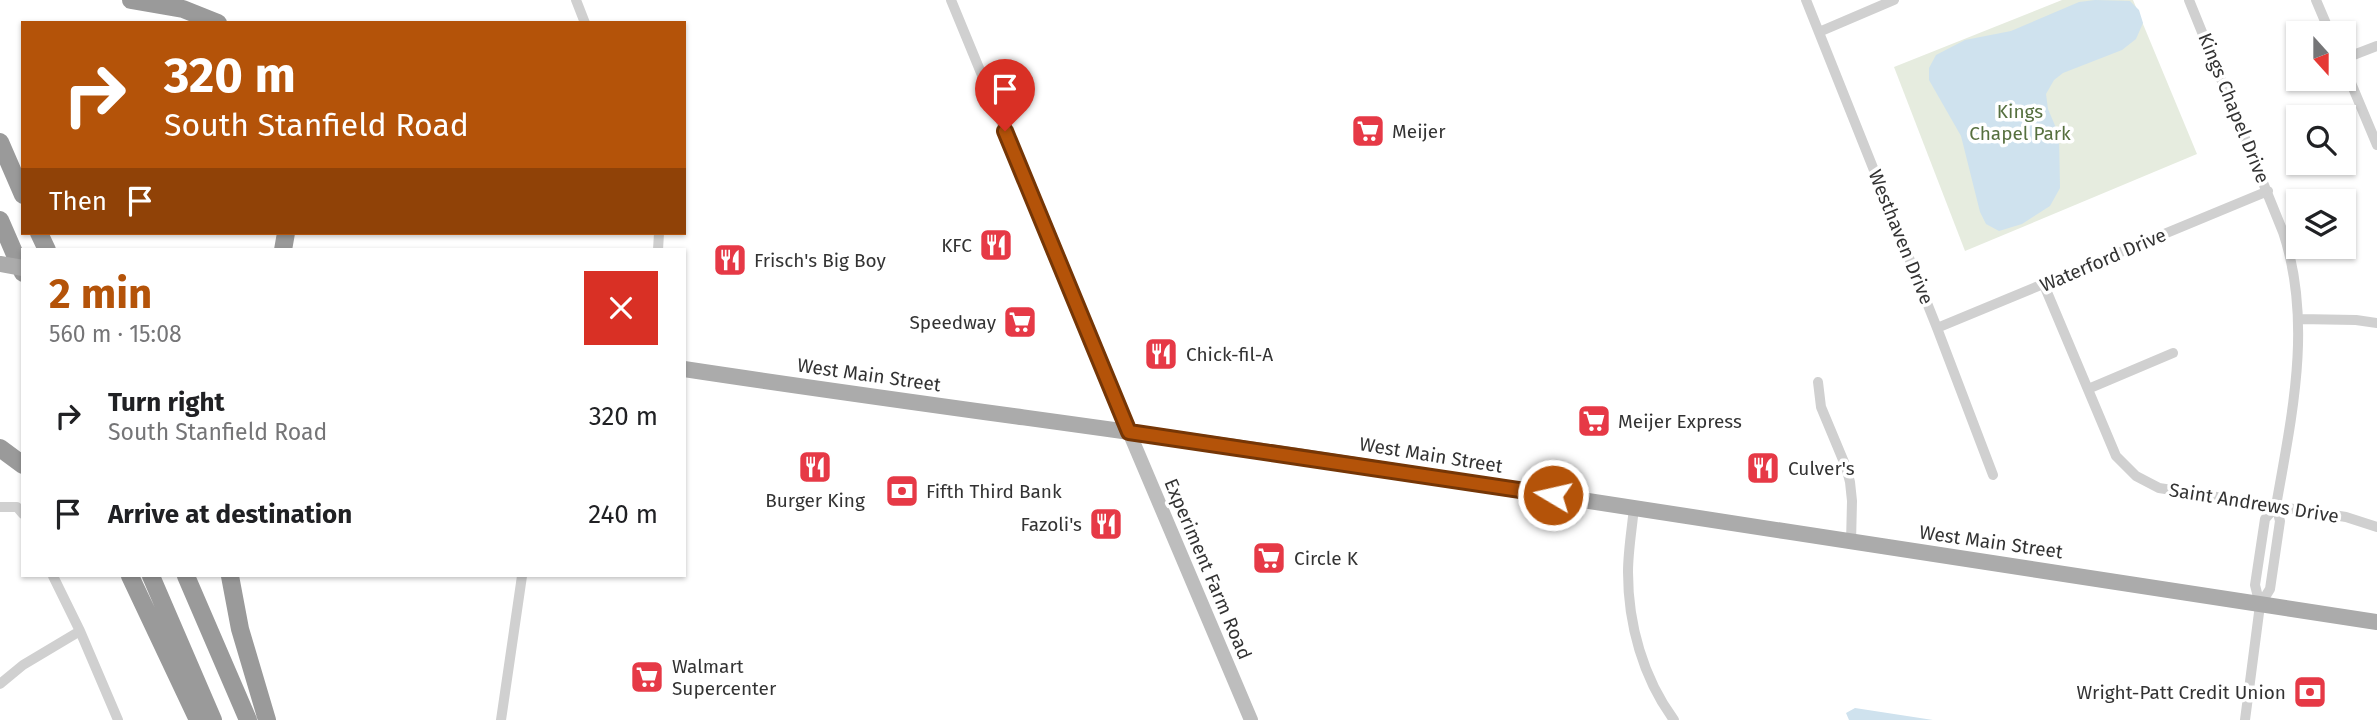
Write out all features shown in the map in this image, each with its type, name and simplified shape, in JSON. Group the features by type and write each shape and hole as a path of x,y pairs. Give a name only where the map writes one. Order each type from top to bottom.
{"highway":[{"path":"131,0 183,9 213,21"},
{"path":"0,142 21,190"},
{"path":"0,220 21,267"},
{"path":"0,448 21,464"},
{"path":"130,577 198,720"},
{"path":"151,577 213,720"},
{"path":"186,577 248,720"},
{"path":"230,577 240,629 267,720"}],"main road":[{"path":"0,264 21,270"},
{"name":"West Main Street","path":"686,369 1634,507 1851,543 2377,622"}],"street":[{"path":"576,0 584,21"},
{"path":"951,0 1129,432"},
{"name":"Westhaven Drive","path":"1806,0 1993,475"},
{"path":"1819,32 1894,0"},
{"name":"Kings Chapel Drive","path":"2189,0 2268,191 2292,259 2299,319 2294,403 2276,506 2280,521 2270,589 2260,605"},
{"path":"2316,0 2325,21"},
{"path":"2356,55 2377,46"},
{"path":"2355,91 2377,145"},
{"name":"Waterford Drive","path":"1937,328 2268,191"},
{"name":"Saint Andrews Drive","path":"2044,285 2116,456 2136,476 2159,488 2346,517 2377,527"},
{"path":"2299,319 2377,323"},
{"path":"2088,389 2173,353"},
{"path":"1818,382 1821,407 1850,482 1851,543"},
{"name":"Experiment Farm Road","path":"1129,432 1251,720"},
{"name":"Kings Chapel Drive","path":"2260,605 2255,585 2265,519 2276,506"},
{"path":"0,507 20,511"},
{"path":"1634,507 1628,570 1634,635 1649,675 1674,720"},
{"path":"53,577 118,720"},
{"path":"501,720 522,577"},
{"path":"2245,720 2260,605"},
{"path":"0,684 23,665 80,631"}],"green space":[{"name":"Kings Chapel Park","path":"2062,0 2133,0 2197,154 1965,251 1894,67"}],"water":[{"path":"2130,1 2139,10 2143,23 2136,39 2122,50 2063,73 2054,80 2046,94 2048,109 2059,135 2060,188 2050,206 2022,224 1999,231 1986,224 1980,212 1961,136 1929,80 1929,68 1936,55 1965,40 2011,31 2079,2"},
{"path":"1855,708 1933,720 1849,720 1846,713"}],"place":[{"name":"Meijer","path":"1368,131"},
{"name":"KFC","path":"996,245"},
{"name":"Frisch's Big Boy","path":"730,260"},
{"name":"Speedway","path":"1020,322"},
{"name":"Chick-fil-A","path":"1161,354"},
{"name":"Meijer Express","path":"1594,421"},
{"name":"Burger King","path":"815,467"},
{"name":"Culver's","path":"1763,468"},
{"name":"Fifth Third Bank","path":"902,491"},
{"name":"Fazoli's","path":"1106,524"},
{"name":"Circle K","path":"1269,558"},
{"name":"Walmart Supercenter","path":"647,677"},
{"name":"Wright-Patt Credit Union","path":"2310,692"}],"route":[{"path":"1005,131 1129,432 1553,495"}]}
